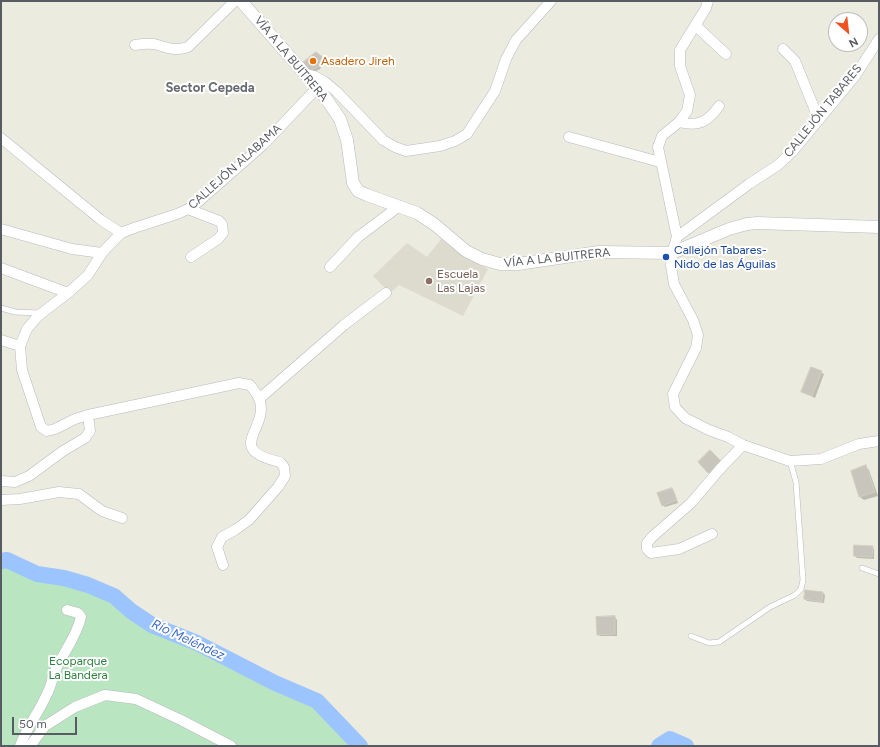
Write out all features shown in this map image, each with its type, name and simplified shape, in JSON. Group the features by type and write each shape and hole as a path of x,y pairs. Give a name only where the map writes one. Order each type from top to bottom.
{"street":[{"path":"135,45 146,43 180,50 188,47 235,1"},
{"name":"VÍA A LA BUITRERA","path":"242,1 318,87 340,120 347,140 353,183 358,191 417,213 434,224 466,251 482,259 500,264 518,264 599,252 672,253 729,229 757,223 878,226"},
{"path":"305,74 314,76 325,82 337,92 383,140 395,147 406,151 440,146 455,141 467,134 496,91 506,59 516,40 551,1"},
{"path":"708,1 706,8 696,26 680,50 680,66 690,95 687,111 679,122 662,136 658,147 677,237 672,253 671,266 674,284 693,320 698,335 696,348 674,394 675,406 685,418 709,430 728,437 743,445 790,461 821,459 859,444 879,440"},
{"path":"696,26 726,54"},
{"name":"CALLEJÓN TABARES","path":"677,237 742,188 778,165 793,151 855,76 879,39"},
{"path":"783,49 795,61 819,120"},
{"name":"CALLEJÓN ALABAMA","path":"88,415 75,419 55,429 47,431 41,427 22,370 20,346 27,329 42,313 68,294 88,275 102,253 121,233 177,214 198,202 264,144 318,87"},
{"path":"679,122 695,125 703,122 710,118 719,106"},
{"path":"569,137 660,162"},
{"path":"1,138 100,220 121,233"},
{"path":"330,267 358,237 398,206"},
{"path":"188,209 222,224 223,233 218,239 191,257"},
{"path":"1,229 72,249 102,253"},
{"path":"1,268 68,294"},
{"path":"259,399 344,325 386,293"},
{"path":"1,340 20,346"},
{"path":"1,481 15,482 29,476 63,451 86,438 90,431 88,415 239,383 250,386 259,399 260,409 259,422 251,438 252,447 256,453 265,458 280,462 284,467 285,476 278,487 249,520 222,537 217,547 223,565"},
{"path":"712,534 679,549 651,553 647,549 647,543 652,537 691,503 743,445"},
{"path":"1,500 20,499 59,492 79,494 102,512 122,518"},
{"path":"20,746 47,694 57,666 72,640 80,621 81,617 78,614 67,610"},
{"path":"30,746 45,726 75,707 105,695 136,699 231,746"}],"lane":[{"path":"1,308 15,312 42,313"},
{"path":"691,636 709,643 719,642 770,607 795,595 801,589 803,580 796,482 790,461"},
{"path":"862,568 879,574"}],"shaded area":[{"name":"Escuela Las Lajas","path":"441,239 466,257 488,269 463,316 399,285 390,293 373,276 407,243 427,257"}],"green space":[{"name":"Ecoparque La Bandera","path":"7,560 37,574 64,578 88,585 114,596 131,611 152,625 197,643 275,683 317,701 360,746 1,746 1,561"}],"building":[{"name":"Asadero Jireh","path":"316,52 324,58 318,67 306,72 300,65"},
{"path":"811,367 822,371 812,396 801,392"},
{"path":"710,450 721,461 708,473 698,462"},
{"path":"866,465 875,492 859,497 851,471"},
{"path":"672,488 677,500 662,506 657,493"},
{"path":"854,545 873,546 872,557 854,556"},
{"path":"805,590 823,592 822,602 804,599"},
{"path":"615,616 615,634 597,635 596,617"}],"waterway":[{"name":"Río Meléndez","path":"1,561 7,560 37,574 64,578 88,585 114,596 131,611 152,625 197,643 275,683 317,701 360,746"},
{"name":"Río Meléndez","path":"659,746 670,739 686,746"}],"place":[{"name":"Asadero Jireh","path":"313,61"},
{"name":"Callejón Tabares- Nido de las Águilas","path":"666,257"},
{"name":"Escuela Las Lajas","path":"429,281"}],"district":[{"name":"Sector Cepeda","path":"210,88"}]}
